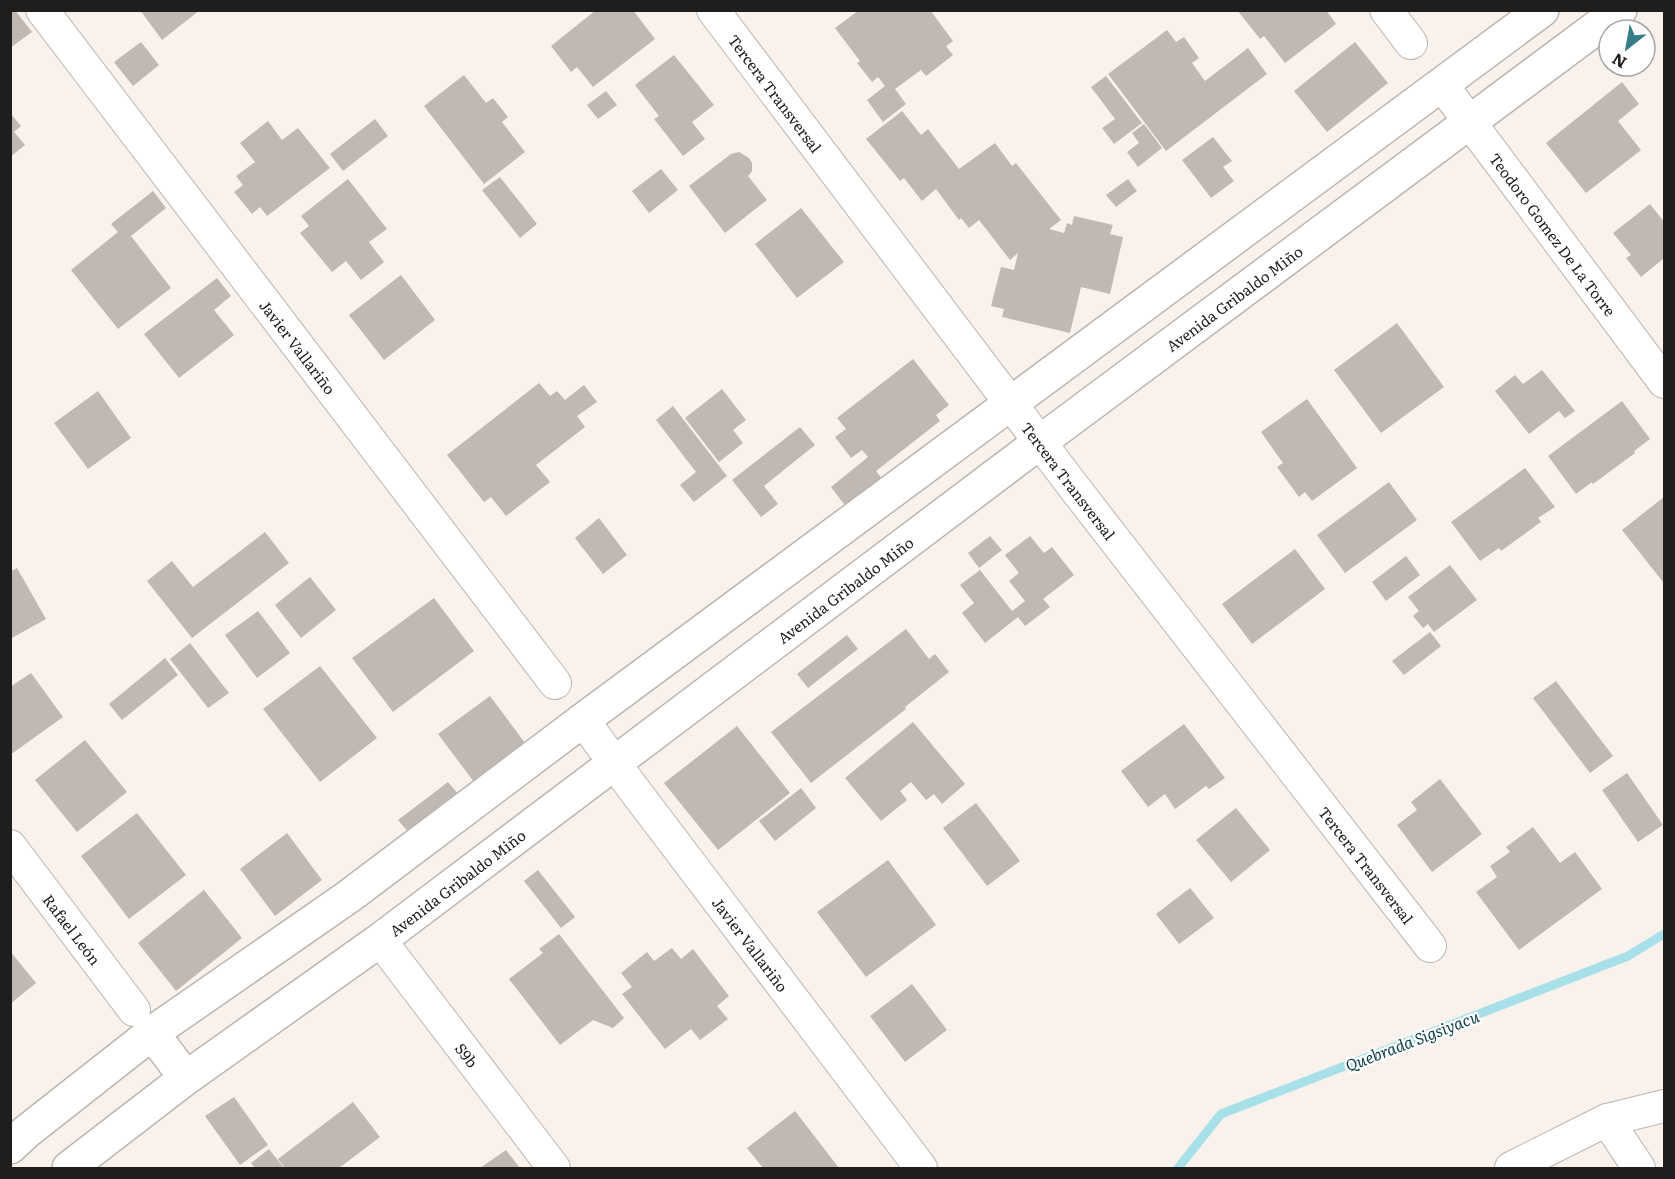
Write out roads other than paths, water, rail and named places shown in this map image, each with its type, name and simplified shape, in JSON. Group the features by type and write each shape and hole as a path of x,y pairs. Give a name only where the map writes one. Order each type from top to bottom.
{"street":[{"name":"Javier Vallariño","path":"42,10 555,683"},
{"name":"Tercera Transversal","path":"713,10 1010,404 1430,946"},
{"path":"1386,10 1411,43"},
{"path":"10,1147 143,1022 348,897 583,720 1542,10"},
{"name":"Avenida Gribaldo Miño","path":"69,1168 186,1078 380,940 1040,442 1620,10"},
{"name":"Teodoro Gomez De La Torre","path":"1442,85 1665,382"},
{"name":"Javier Vallariño","path":"583,720 921,1168"},
{"name":"Rafael León","path":"10,846 143,1022"},
{"name":"S9b","path":"380,940 555,1168"},
{"path":"143,1022 186,1078"},
{"path":"1511,1168 1607,1120 1665,1106"},
{"path":"1607,1120 1639,1168"}],"waterway":[{"name":"Quebrada Sigsiyacu","path":"1178,1168 1221,1114 1628,956 1664,934"}]}
